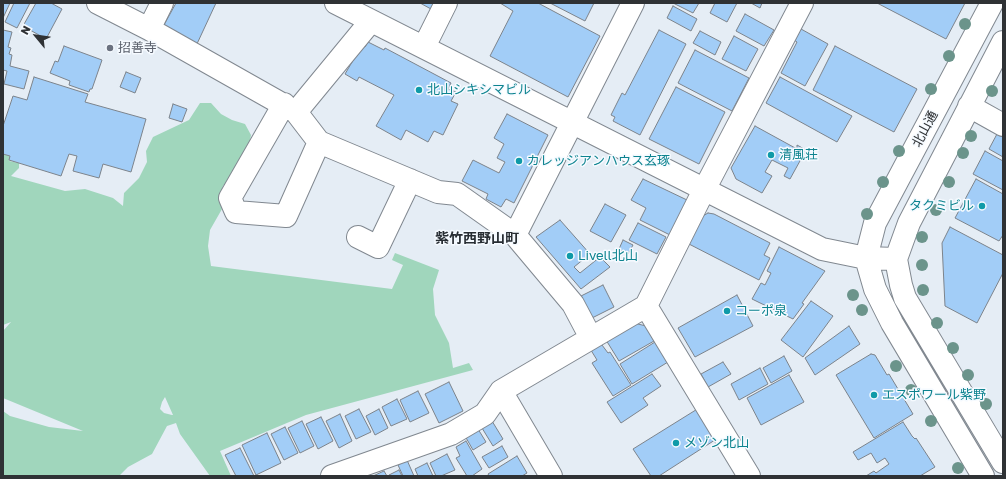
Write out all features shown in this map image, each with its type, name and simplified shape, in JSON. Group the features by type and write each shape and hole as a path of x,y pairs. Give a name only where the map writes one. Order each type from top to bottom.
{"street":[{"path":"98,3 149,29 290,108 319,142 438,192 457,194 515,234 573,304 591,338"},
{"path":"149,29 162,3"},
{"path":"336,3 822,249 866,258 896,259"},
{"path":"424,47 446,3"},
{"path":"515,234 633,3"},
{"path":"332,476 451,434 485,414 501,391 646,306 704,190 802,3"},
{"name":"北山通","path":"866,258 875,223 992,3"},
{"path":"319,142 286,216 236,212 230,198 290,108 371,21"},
{"path":"1002,459 905,298 896,259 909,223 1003,42"},
{"path":"969,106 1003,125"},
{"path":"358,237 378,247 410,180"},
{"path":"866,258 875,289 892,323 984,476"},
{"path":"646,306 749,476"},
{"path":"501,391 551,476"}],"green space":[{"path":"200,103 211,103 221,114 232,120 245,124 251,135 248,151 236,173 223,186 219,198 222,209 210,230 208,246 211,266 392,289 403,265 392,260 395,253 439,270 433,289 435,315 449,343 453,368 469,363 473,370 306,415 220,451 231,476 210,476 180,434 176,423 167,426 152,454 128,467 119,476 3,476 3,411 10,416 49,427 83,431 3,398 3,331 11,322 3,325 3,154 10,156 9,161 19,163 19,168 11,176 65,191 85,189 113,198 123,206 124,193 139,178 147,162 146,151 153,137 189,120","holes":["165,397 173,415 164,413 160,409"]}],"building":[{"path":"3,3 10,3 3,18"},
{"path":"14,3 30,3 17,28 5,22"},
{"path":"36,3 51,3 62,9 46,39 23,26"},
{"path":"176,3 216,3 196,46 164,25"},
{"path":"420,3 434,3 431,9"},
{"path":"500,3 538,3 600,36 568,97 490,56 513,11"},
{"path":"550,3 594,3 585,21"},
{"path":"673,3 699,3 693,13"},
{"path":"715,3 737,3 727,22 710,13"},
{"path":"751,3 762,3 760,8"},
{"path":"877,3 965,3 946,39"},
{"path":"673,6 697,19 691,31 667,18"},
{"path":"745,14 774,30 764,46 736,31"},
{"path":"801,29 828,44 805,86 781,73 797,42 794,40"},
{"path":"3,30 12,32 8,47 11,48 9,54 12,55 10,66 29,71 24,89 4,84 7,71 3,70"},
{"path":"659,30 686,44 640,135 613,121 615,117 611,115 622,93 625,95"},
{"path":"700,31 721,42 715,55 693,43"},
{"path":"734,36 758,49 746,71 722,59"},
{"name":"北山シキシマビル","path":"368,42 384,50 385,48 451,83 448,89 456,92 451,101 458,104 443,135 434,131 428,142 406,130 401,140 376,126 394,95 359,77 357,81 345,74 358,52 363,46 365,47"},
{"path":"64,46 102,60 92,89 90,89 89,92 69,85 70,81 50,73 55,61 58,62"},
{"path":"835,46 917,89 894,132 813,90"},
{"path":"695,50 749,78 732,111 678,83"},
{"path":"126,72 141,78 135,93 120,87"},
{"path":"34,77 88,94 85,102 146,119 131,172 103,164 99,178 73,171 77,156 69,154 61,176 9,160 10,156 3,154 3,126 13,96 27,100"},
{"path":"780,77 852,116 837,142 766,103"},
{"path":"676,87 725,112 699,164 649,139"},
{"path":"173,104 187,109 182,122 169,118"},
{"name":"カレッジアンハウス玄琢","path":"507,114 548,135 514,203 506,199 501,207 486,199 488,194 462,181 473,160 499,173 505,162 497,158 504,144 494,138"},
{"name":"清風荘","path":"755,126 797,149 797,145 806,150 790,179 784,176 788,168 772,160 765,172 772,176 762,193 736,179 731,168"},
{"path":"997,134 1003,137 1003,157 989,149"},
{"path":"985,151 1003,161 1003,190 973,174"},
{"path":"643,179 687,200 670,235 640,220 646,208 631,200"},
{"name":"タクミビル","path":"976,179 1003,194 1003,235 999,241 955,218"},
{"path":"605,204 626,215 611,242 590,231"},
{"path":"708,213 714,214 770,243 764,255 770,258 759,280 687,243 701,217"},
{"name":"Livell北山","path":"560,220 590,254 574,267 580,273 600,257 610,267 581,289 536,237"},
{"path":"638,223 666,237 657,254 629,240"},
{"path":"950,227 1003,255 1003,273 977,323 945,306 942,243"},
{"path":"623,240 633,245 628,254 619,249"},
{"path":"779,247 825,271 802,303 804,304 793,319 752,299 761,283 765,285 771,273 767,271"},
{"path":"603,285 614,307 588,320 577,298"},
{"name":"コーポ泉","path":"737,295 753,326 695,357 678,328"},
{"path":"811,301 833,316 803,357 781,340"},
{"path":"634,323 646,326 654,341 619,361 606,340"},
{"path":"849,326 860,344 815,375 805,358"},
{"path":"599,341 608,353 610,352 631,385 613,396 592,363 597,360 589,347"},
{"path":"655,342 668,362 632,384 620,364"},
{"name":"エスポワール紫野","path":"871,354 875,355 887,375 889,374 913,414 874,438 836,375"},
{"path":"784,356 792,371 771,383 763,368"},
{"path":"723,362 731,374 708,387 701,374"},
{"path":"760,368 768,384 739,400 731,384"},
{"path":"652,374 661,386 643,398 648,405 621,423 607,402"},
{"path":"789,375 804,402 761,425 747,398"},
{"path":"449,382 463,411 439,423 425,394"},
{"path":"418,391 429,413 410,422 400,400"},
{"path":"397,399 407,419 391,426 382,407"},
{"name":"メゾン北山","path":"699,408 718,438 659,476 651,476 633,449"},
{"path":"359,409 371,432 356,439 345,416"},
{"path":"379,409 388,428 375,435 366,416"},
{"path":"340,414 352,441 339,448 326,421"},
{"path":"321,417 333,441 318,449 306,424"},
{"path":"302,421 314,446 300,453 288,428"},
{"path":"492,421 503,439 493,446 482,428"},
{"path":"903,422 912,436 915,439 916,438 935,467 920,476 866,476 874,471 876,473 889,464 885,458 877,463 871,453 858,460 853,452"},
{"path":"285,427 298,453 284,460 271,434"},
{"path":"478,429 486,442 473,450 465,436"},
{"path":"267,433 281,463 256,475 242,445"},
{"path":"466,441 482,469 472,476 467,476 456,458 460,456 456,447"},
{"path":"502,446 508,457 489,468 482,457"},
{"path":"240,448 254,476 236,476 225,455"},
{"path":"447,454 455,470 441,476 436,476 430,463"},
{"path":"517,456 527,473 522,476 489,476 488,474"},
{"path":"407,460 414,476 403,476 398,465"},
{"path":"427,463 433,476 418,476 415,469"},
{"path":"399,470 402,476 389,475"},
{"path":"384,471 387,476 373,476"}],"place":[{"name":"招善寺","path":"110,48"},
{"name":"北山シキシマビル","path":"419,90"},
{"name":"清風荘","path":"771,155"},
{"name":"カレッジアンハウス玄琢","path":"519,161"},
{"name":"タクミビル","path":"982,206"},
{"name":"Livell北山","path":"570,256"},
{"name":"コーポ泉","path":"727,311"},
{"name":"エスポワール紫野","path":"874,395"},
{"name":"メゾン北山","path":"676,443"}],"district":[{"name":"紫竹西野山町","path":"477,239"}]}
